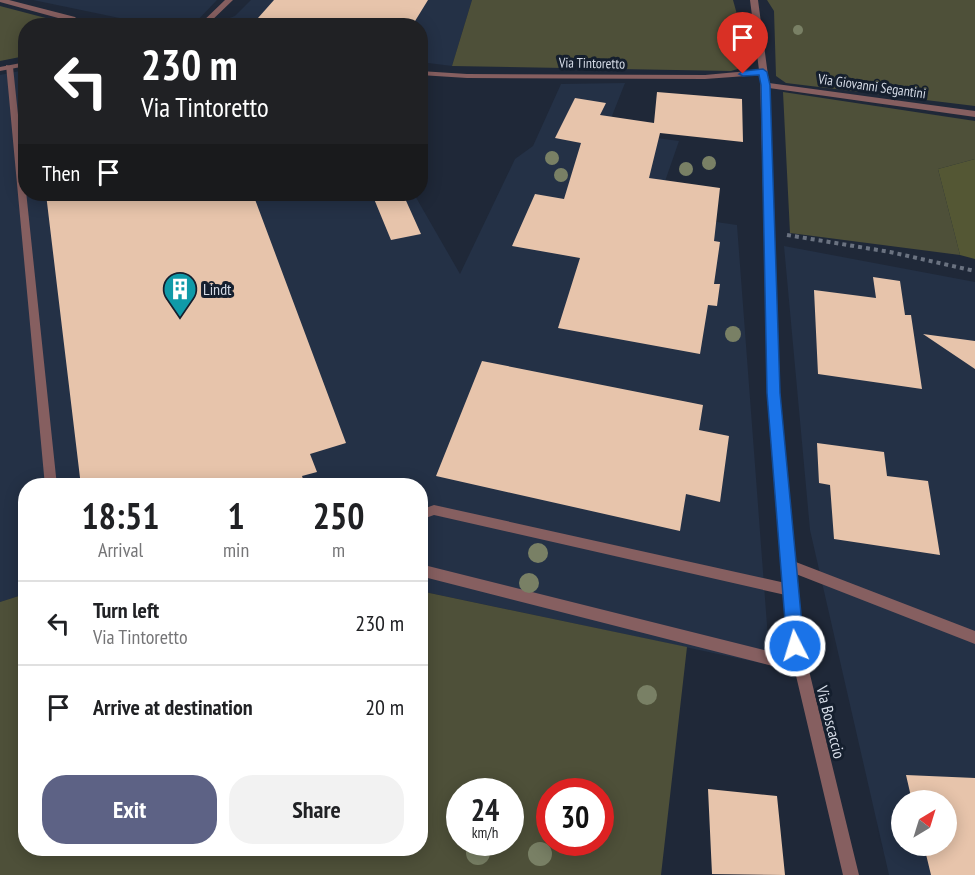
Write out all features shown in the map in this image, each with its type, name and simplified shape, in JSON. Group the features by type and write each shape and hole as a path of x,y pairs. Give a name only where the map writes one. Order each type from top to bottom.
{"street":[{"path":"1,0 60,18"},
{"path":"210,18 229,0"},
{"name":"Via Boscaccio","path":"754,0 765,85 774,393 795,646 851,875"},
{"path":"0,5 16,6"},
{"path":"4,68 18,193"},
{"name":"Via Tintoretto","path":"428,74 467,76 705,77 763,72"},
{"name":"Via Giovanni Segantini","path":"765,85 975,114"},
{"path":"19,201 50,478"},
{"path":"428,512 434,510 790,590"},
{"path":"788,565 975,638"},
{"path":"428,572 800,666"}],"path":[{"path":"769,232 890,252 975,271"}],"shaded area":[{"path":"33,0 217,0 200,18 120,18"},
{"path":"251,0 472,0 452,66 428,63 428,18 230,18 235,16"},
{"path":"18,71 18,201 418,201 460,274 515,159 533,146 561,84 625,83 606,131 679,141 654,213 737,225 770,665 428,593 428,478 18,478 18,596 0,602 0,75"},
{"path":"784,246 975,282 975,875 889,875 810,530"}],"green space":[{"path":"472,0 733,0 751,65 731,71 452,66"},
{"path":"767,0 975,0 975,106 786,83 776,76 774,11"},
{"path":"0,6 46,18 18,18 18,57 0,61"},
{"path":"783,92 975,121 975,159 938,169 960,255 790,233"},
{"path":"975,159 975,259 960,255 938,169"},
{"path":"428,593 687,647 661,875 0,875 0,602 18,596 18,856 428,856"}],"building":[{"path":"274,0 428,0 417,18 258,18"},
{"path":"657,92 742,99 743,142 660,133 649,178 720,188 714,241 720,242 714,284 720,284 717,306 708,305 700,354 558,328 580,258 512,246 535,194 564,199 581,143 555,138 575,98 606,103 600,115 654,123"},
{"name":"Lindt","path":"47,201 256,201 346,443 310,454 317,472 302,476 303,478 80,478"},
{"path":"375,201 406,201 421,234 391,240"},
{"path":"873,277 900,281 905,315 911,315 922,389 818,374 814,290 876,298"},
{"path":"923,334 975,341 975,369"},
{"path":"482,361 703,405 699,430 729,436 720,502 686,494 680,531 436,476"},
{"path":"817,443 884,452 887,476 928,481 940,555 834,539 830,485 819,483"},
{"path":"906,775 975,778 975,875 931,875 926,856 957,856 957,790 909,790"},
{"path":"708,789 777,796 785,875 712,874"}],"place":[{"name":"Lindt","path":"180,318"}],"route":[{"path":"743,74 763,72 765,85 774,393 795,646"}]}
